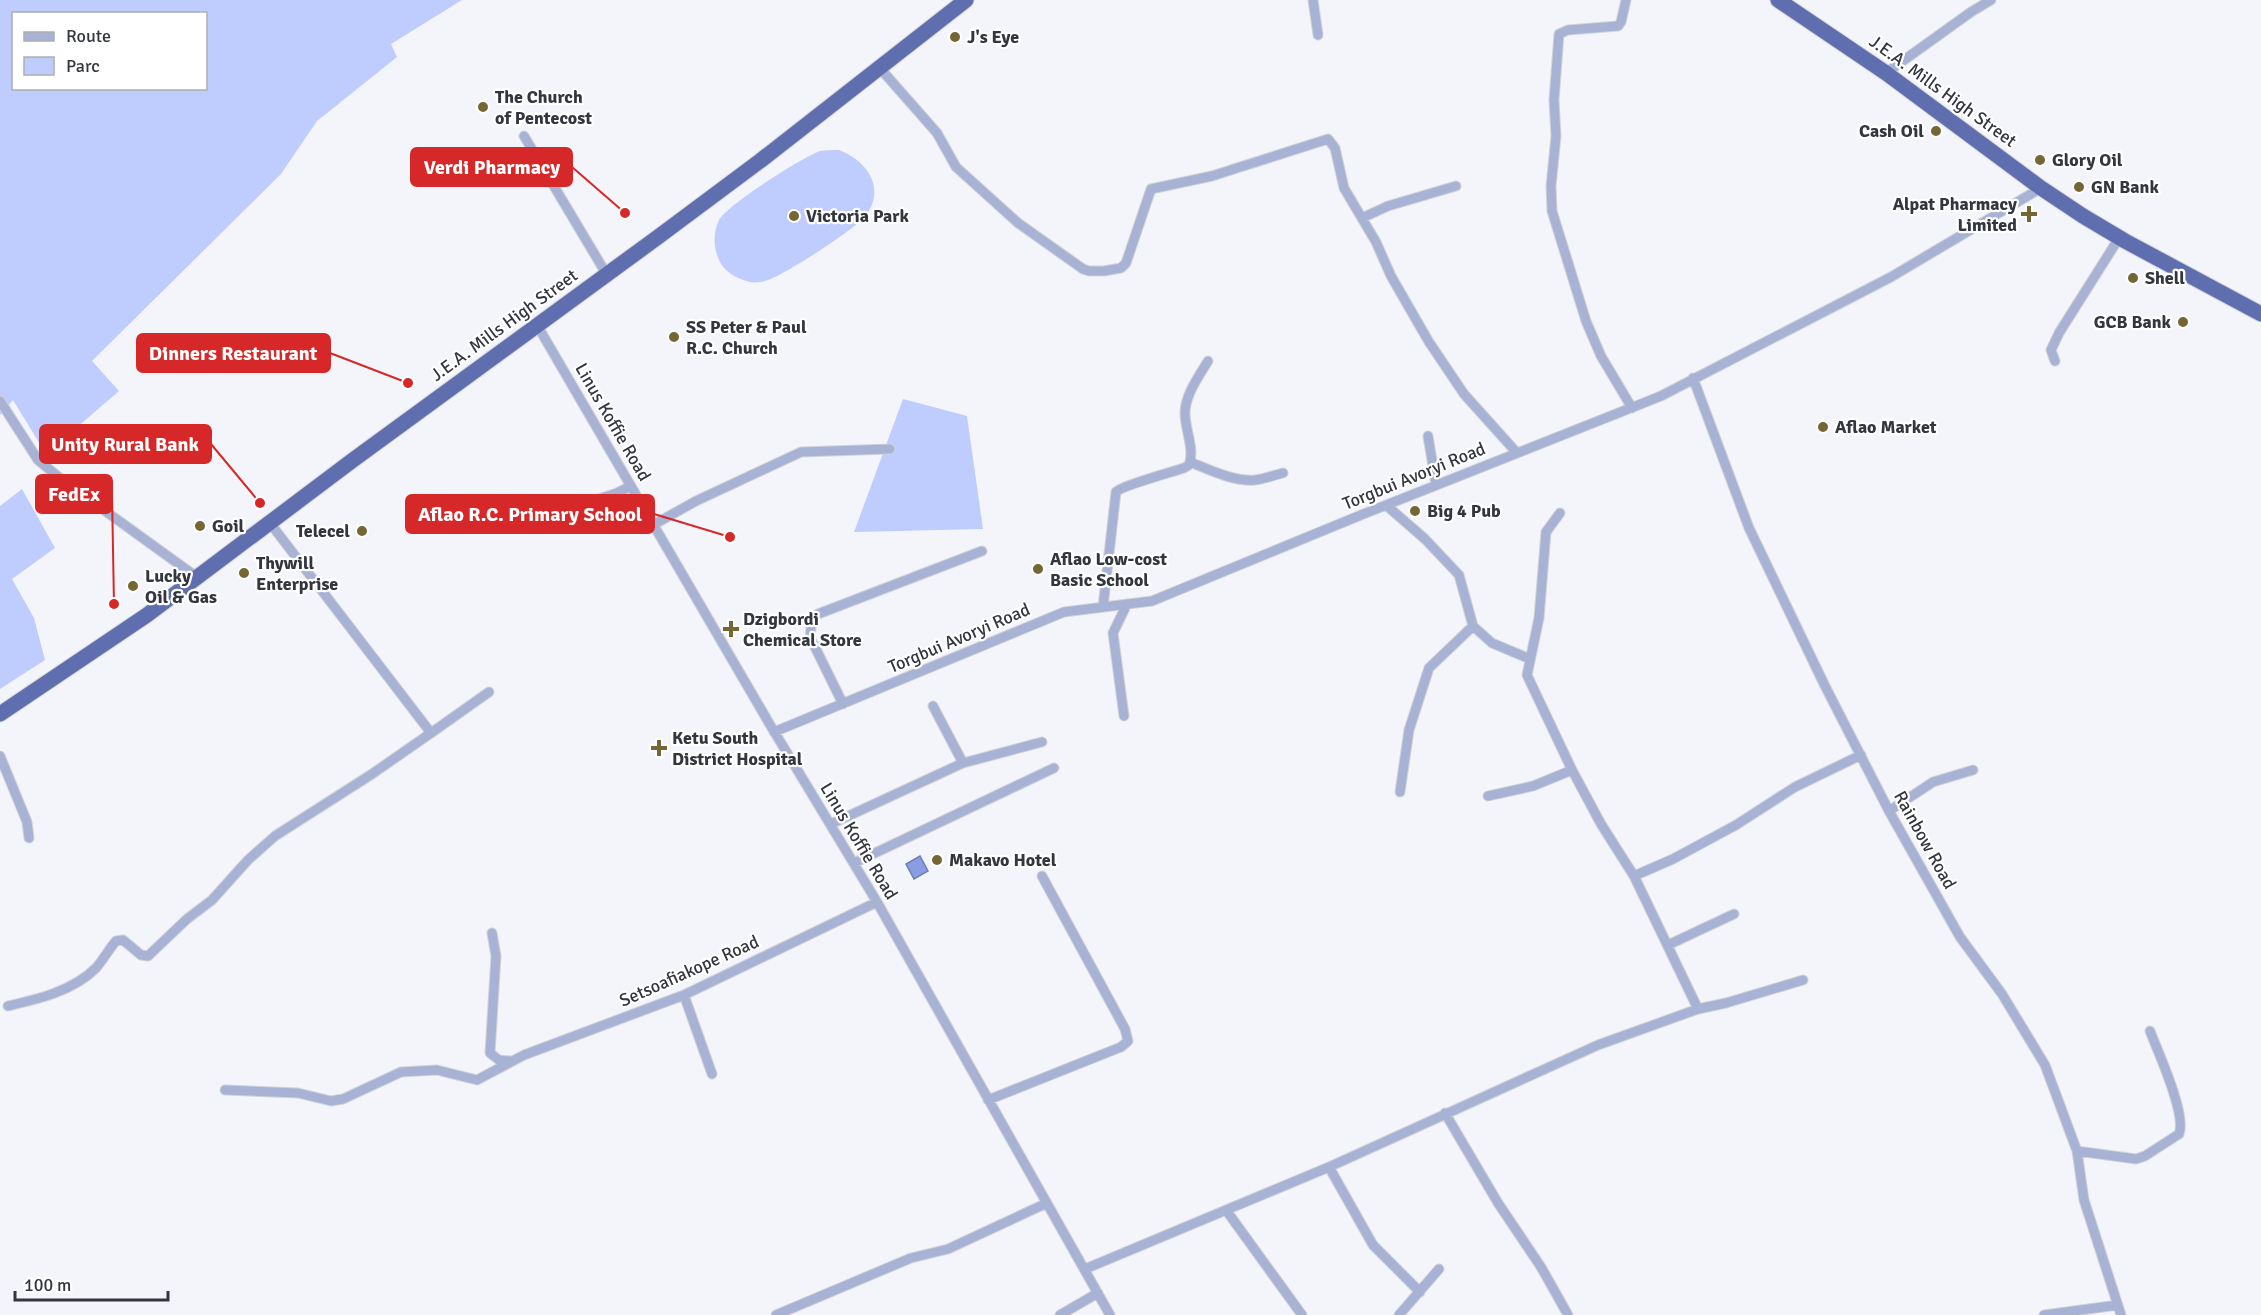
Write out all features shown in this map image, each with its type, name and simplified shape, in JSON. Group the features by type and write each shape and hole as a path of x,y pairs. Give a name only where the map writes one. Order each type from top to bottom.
{"highway":[{"name":"J.E.A. Mills High Street","path":"0,714 198,578 760,161 966,0"},
{"name":"J.E.A. Mills High Street","path":"1778,0 1886,73 2083,216 2119,238 2261,314"}],"street":[{"path":"1313,0 1318,35"},
{"path":"1626,0 1618,26 1568,30 1559,34 1554,100 1556,136 1551,186 1552,211 1586,321 1601,356 1632,408"},
{"path":"1886,73 1991,0"},
{"path":"879,67 938,133 956,167 1018,224 1078,266 1089,271 1121,268 1126,262 1151,189 1212,176 1328,139 1335,148 1344,188 1376,242 1391,276 1429,342 1464,394 1517,453"},
{"path":"524,136 607,275"},
{"path":"1362,218 1388,206 1456,186"},
{"name":"Torgbui Avoryi Road","path":"774,732 1064,612 1152,601 1661,396 1890,277 2042,188"},
{"path":"2055,361 2051,350 2059,333 2119,238"},
{"name":"Linus Koffie Road","path":"537,325 774,732 877,902 1110,1315"},
{"path":"1103,607 1116,492 1124,486 1184,468 1190,462 1186,407 1208,361"},
{"name":"Rainbow Road","path":"1693,378 1749,528 1825,686 1889,811 1960,937 2002,994 2045,1065 2077,1151 2084,1200 2121,1315"},
{"path":"0,401 38,459 61,479 198,578"},
{"path":"1428,436 1436,485"},
{"path":"653,525 696,501 801,452 836,449 890,449"},
{"path":"1190,462 1225,475 1248,480 1283,473"},
{"path":"572,508 631,486"},
{"path":"1386,505 1425,539 1459,575 1473,626 1492,643 1530,659"},
{"path":"1560,513 1546,532 1539,618 1527,675 1572,770 1601,824 1634,876 1698,1008"},
{"path":"270,523 431,733"},
{"path":"843,704 810,637 812,619 818,614 982,551"},
{"path":"1124,716 1113,633 1127,604"},
{"path":"1400,792 1409,730 1429,668 1473,626"},
{"path":"9,1006 41,998 68,987 95,969 116,941 123,940 141,955 148,956 187,918 212,900 248,860 275,836 372,774 489,692"},
{"path":"933,706 963,763"},
{"path":"831,824 963,763 1042,742"},
{"path":"1634,876 1736,825 1795,787 1861,755"},
{"path":"0,756 27,822 29,838"},
{"path":"854,863 1054,768"},
{"path":"1488,796 1533,786 1572,770"},
{"path":"1889,811 1933,782 1973,770"},
{"path":"988,1100 1121,1047 1128,1041 1125,1029 1042,876"},
{"name":"Setsoafiakope Road","path":"225,1090 298,1094 331,1101 343,1099 401,1072 436,1070 477,1080 511,1061 684,995 877,902"},
{"path":"1668,945 1734,914"},
{"path":"492,933 496,956 490,1053 499,1060 511,1061"},
{"path":"1085,1269 1329,1167 1598,1045 1698,1008 1726,1003 1803,980"},
{"path":"684,995 712,1074"},
{"path":"2077,1151 2136,1159 2145,1156 2179,1134 2177,1106 2150,1031"},
{"path":"1445,1113 1498,1203 1541,1267 1568,1315"},
{"path":"1329,1167 1373,1245 1420,1292"},
{"path":"776,1315 911,1258 948,1249 1047,1203"},
{"path":"1226,1210 1302,1315"},
{"path":"1399,1315 1439,1269"},
{"path":"1060,1315 1098,1293"},
{"path":"2044,1315 2118,1305"}],"green space":[{"path":"0,0 462,0 391,44 397,57 317,121 281,174 92,361 119,391 46,454 13,400 0,415"},
{"name":"Victoria Park","path":"839,150 857,160 870,175 874,193 867,214 835,240 773,278 751,282 730,274 719,260 714,240 719,220 725,213 750,193 798,162 820,151"},
{"path":"903,399 967,416 983,529 854,532"},
{"path":"22,489 55,548 12,579 34,618 45,660 0,689 0,506"}],"shaded area":[{"path":"920,856 928,871 914,879 906,864"}],"place":[{"name":"J's Eye","path":"955,37"},
{"name":"The Church of Pentecost","path":"483,107"},
{"name":"Cash Oil","path":"1936,131"},
{"name":"Glory Oil","path":"2040,160"},
{"name":"GN Bank","path":"2079,187"},
{"name":"Verdi Pharmacy","path":"625,213"},
{"name":"Alpat Pharmacy Limited","path":"2029,214"},
{"name":"Victoria Park","path":"794,216"},
{"name":"Shell","path":"2133,278"},
{"name":"GCB Bank","path":"2183,322"},
{"name":"SS Peter & Paul R.C. Church","path":"674,337"},
{"name":"Dinners Restaurant","path":"408,383"},
{"name":"Aflao Market","path":"1823,427"},
{"name":"Unity Rural Bank","path":"260,503"},
{"name":"Big 4 Pub","path":"1415,511"},
{"name":"Goil","path":"200,526"},
{"name":"Telecel","path":"362,531"},
{"name":"Aflao R.C. Primary School","path":"730,537"},
{"name":"Aflao Low-cost Basic School","path":"1038,569"},
{"name":"Thywill Enterprise","path":"244,573"},
{"name":"Lucky Oil & Gas","path":"133,586"},
{"name":"FedEx","path":"114,604"},
{"name":"Dzigbordi Chemical Store","path":"731,629"},
{"name":"Ketu South District Hospital","path":"659,748"},
{"name":"Makavo Hotel","path":"937,860"}]}
